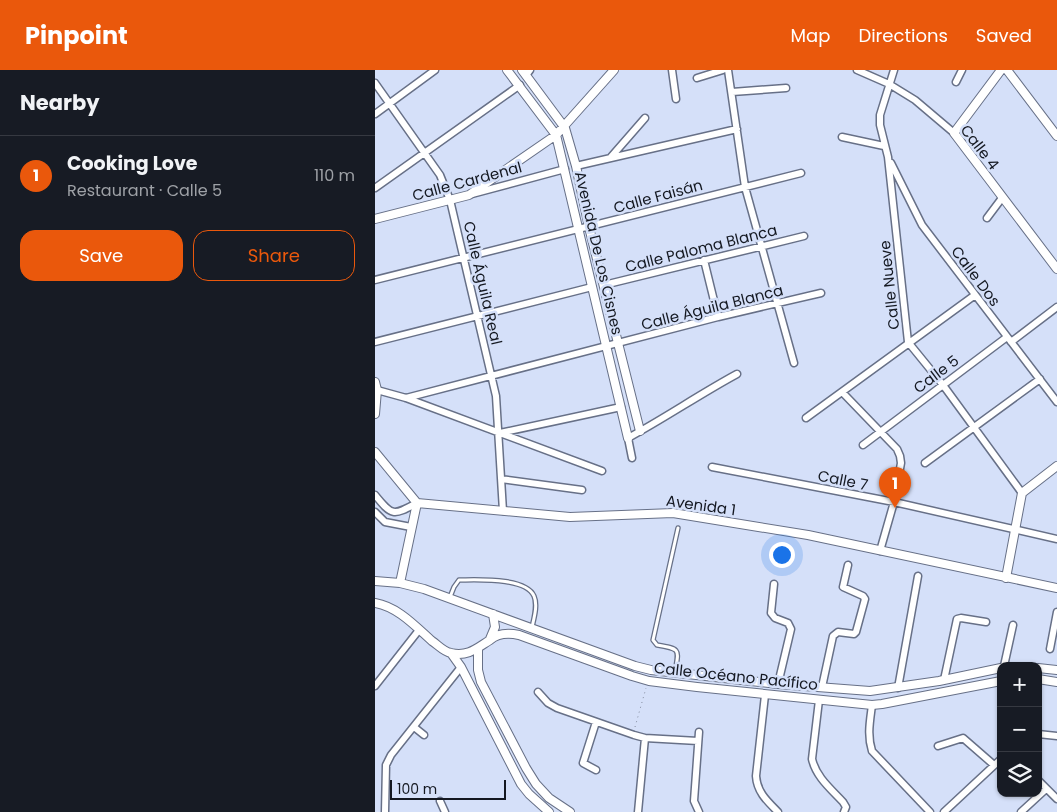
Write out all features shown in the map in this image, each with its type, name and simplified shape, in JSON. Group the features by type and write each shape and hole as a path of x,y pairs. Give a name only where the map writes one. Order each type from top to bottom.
{"street":[{"path":"375,114 435,70"},
{"name":"Avenida De Los Cisnes","path":"507,70 556,135 632,458"},
{"path":"469,196 565,128 614,70"},
{"path":"672,70 675,99"},
{"path":"697,78 723,70"},
{"path":"728,70 745,187 794,363"},
{"name":"Calle 4","path":"857,70 889,84 915,100 954,134 1057,269"},
{"name":"Calle Nueve","path":"894,70 880,115 879,125 888,157 908,342 943,385 1022,493"},
{"path":"956,82 963,70"},
{"path":"954,134 1001,70"},
{"path":"1007,70 1057,136"},
{"name":"Avenida De Los Cisnes","path":"526,71 565,128 576,166 589,227 640,431"},
{"name":"Calle Águila Real","path":"375,83 440,175 450,200 496,396 503,511"},
{"path":"375,188 520,85"},
{"path":"731,92 786,88"},
{"path":"611,157 645,118"},
{"path":"576,166 737,129"},
{"path":"842,137 884,146"},
{"name":"Calle Dos","path":"888,157 921,225 1057,402"},
{"name":"Calle Cardenal","path":"375,220 565,169"},
{"name":"Calle Faisán","path":"375,280 801,173"},
{"path":"987,218 1002,198"},
{"name":"Calle Paloma Blanca","path":"604,286 804,236"},
{"path":"704,260 718,317"},
{"path":"375,342 592,287"},
{"name":"Calle Águila Blanca","path":"406,398 718,317 821,293"},
{"path":"805,418 975,295"},
{"name":"Calle 5","path":"863,444 943,385 1057,308"},
{"path":"628,438 737,374"},
{"path":"925,463 1040,379"},
{"path":"375,414 376,386 602,471"},
{"path":"842,392 897,449 900,456 901,463 893,502 880,551"},
{"path":"499,433 621,407"},
{"path":"375,452 417,503"},
{"path":"1006,578 1022,493 1057,466"},
{"name":"Calle 7","path":"713,467 893,502 1057,539"},
{"path":"501,478 582,490"},
{"path":"375,495 389,511 398,512 417,503"},
{"path":"401,583 417,503"},
{"name":"Avenida 1","path":"417,503 570,517 673,513 809,535 1057,588"},
{"path":"375,512 385,522 411,527"},
{"path":"396,525 398,512"},
{"path":"822,688 833,636 838,632 854,634 856,632 865,599 863,596 845,590 843,587 848,565"},
{"path":"898,688 918,576"},
{"name":"Calle Océano Pacífico","path":"375,581 401,583 450,598 635,666 675,672 778,684 870,691 944,680 997,669"},
{"path":"774,584 771,613 775,618 791,626 778,684"},
{"path":"375,603 389,607 443,649 451,653 461,667 521,784 549,812"},
{"path":"1050,649 1057,612"},
{"path":"490,639 495,627 493,614"},
{"path":"944,680 957,619 987,622"},
{"path":"1005,662 1013,624"},
{"path":"375,686 419,630"},
{"name":"Calle Océano Pacífico","path":"478,649 490,639 509,633 649,681 819,700 873,704 882,704 997,682"},
{"path":"451,653 469,652 478,649 478,670 481,682 525,768 549,798 570,812"},
{"path":"385,812 386,765 391,754 461,667"},
{"path":"1042,668 1057,670"},
{"path":"697,687 699,675"},
{"path":"1042,680 1057,682"},
{"path":"538,692 557,708 634,735 645,738 698,741"},
{"path":"765,694 756,776 757,786 761,794 778,812"},
{"path":"819,700 812,759 814,768 843,802 846,807 845,812"},
{"path":"873,704 869,734 872,751 927,811"},
{"path":"596,722 583,762 597,770"},
{"path":"414,727 424,735"},
{"path":"699,732 695,801 699,812"},
{"path":"1042,734 1057,736"},
{"path":"638,812 645,738"},
{"path":"938,746 963,738 994,765"},
{"path":"944,812 997,762"},
{"path":"1042,784 1057,798"},
{"path":"1021,812 1046,789"},
{"path":"440,800 445,812"}],"lane":[{"path":"675,672 678,654 676,650 657,645 653,640 678,528"},
{"path":"450,598 459,580 487,580 517,584 528,588 534,595 535,604 532,628"}],"path":[{"path":"634,735 640,705 649,681"}],"place":[{"name":"Cooking Love","path":"895,508"}]}
